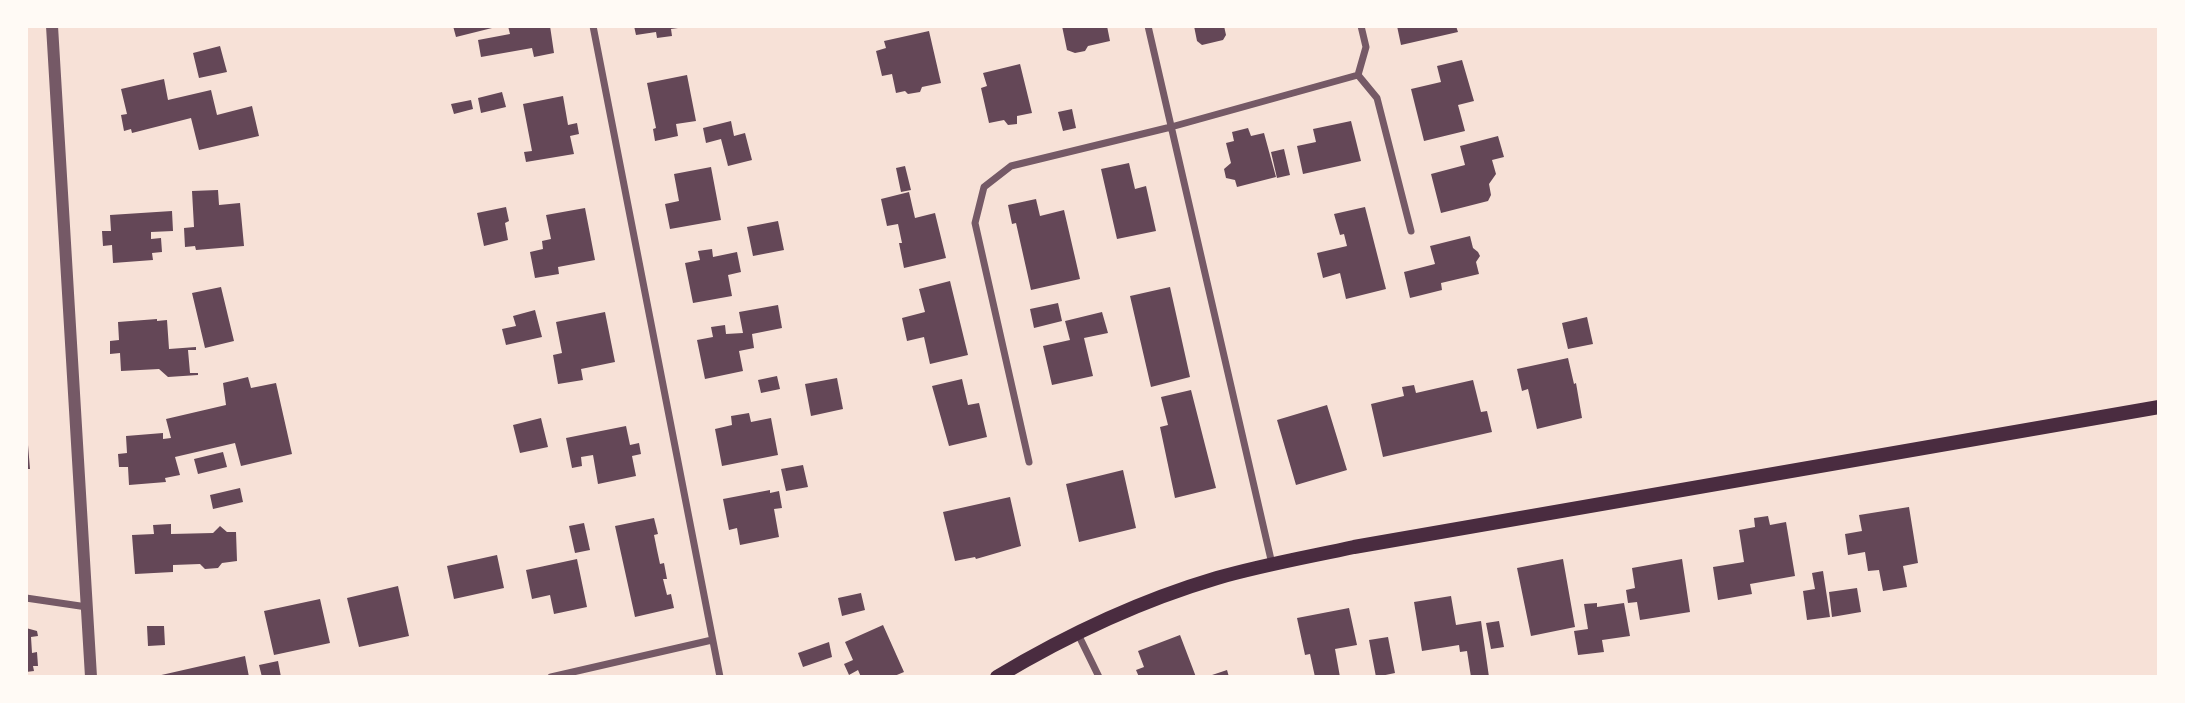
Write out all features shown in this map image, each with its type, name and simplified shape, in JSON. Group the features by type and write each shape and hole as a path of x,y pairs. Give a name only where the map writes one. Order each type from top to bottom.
{"main road":[{"path":"997,677 1077,631 1174,592 1272,564 1367,544 2159,407"}],"street":[{"path":"52,26 92,677"},
{"path":"593,26 720,677"},
{"path":"1148,26 1272,564"},
{"path":"1358,75 1366,47 1361,26"},
{"path":"1029,462 975,223 984,187 1011,166 1171,127 1358,75"},
{"path":"1358,75 1377,98 1410,231"},
{"path":"26,598 88,607"},
{"path":"1077,631 1099,677"},
{"path":"551,677 712,640"}],"building":[{"path":"453,26 492,26 492,28 456,37"},
{"path":"508,26 550,26 554,53 534,57 532,48 481,57 478,40 510,34"},
{"path":"634,26 678,28 671,29 672,36 657,38 656,32 636,35"},
{"path":"1062,26 1107,26 1110,41 1088,46 1085,51 1075,53 1067,50"},
{"path":"1194,26 1224,26 1226,35 1223,40 1202,45 1197,41"},
{"path":"1397,26 1456,26 1458,32 1401,45"},
{"path":"929,31 941,83 922,87 920,92 896,93 892,74 882,76 876,51 886,48 884,41"},
{"path":"220,46 227,72 199,78 193,53"},
{"path":"1462,60 1474,101 1458,105 1465,131 1424,141 1411,89 1441,82 1437,66"},
{"path":"1020,64 1032,113 1017,116 1017,124 1008,125 1004,120 989,123 981,88 987,86 983,73"},
{"path":"687,75 696,121 676,124 678,136 655,141 653,129 656,128 647,83"},
{"path":"164,79 168,100 211,90 217,115 252,106 259,136 199,150 191,118 132,133 131,129 124,131 121,115 127,114 121,89"},
{"path":"502,92 506,107 481,113 478,98"},
{"path":"563,96 568,125 577,123 579,134 570,136 574,154 526,162 524,152 532,151 523,104"},
{"path":"471,100 473,109 454,114 451,104"},
{"path":"1072,109 1076,128 1063,131 1058,112"},
{"path":"731,121 734,136 745,133 752,160 728,166 721,139 706,143 703,128"},
{"path":"1351,121 1361,161 1303,174 1297,146 1316,142 1313,129"},
{"path":"1248,128 1251,136 1264,133 1276,177 1237,187 1235,180 1226,178 1224,169 1231,163 1226,143 1234,141 1232,132"},
{"path":"1498,136 1504,157 1492,160 1496,174 1489,184 1491,195 1488,201 1441,213 1431,174 1465,165 1460,146"},
{"path":"1284,149 1290,175 1277,178 1271,152"},
{"path":"1129,163 1135,189 1146,186 1156,231 1117,239 1101,169"},
{"path":"905,166 911,190 901,192 896,168"},
{"path":"711,167 721,220 670,229 665,204 679,201 674,174"},
{"path":"218,190 219,205 240,203 244,246 196,250 195,246 185,247 184,228 194,227 192,191"},
{"path":"909,192 915,218 935,213 946,258 904,268 898,224 887,226 881,199"},
{"path":"1036,199 1040,216 1064,210 1080,279 1031,290 1016,223 1012,224 1008,205"},
{"path":"506,207 509,221 505,223 508,240 484,246 477,213"},
{"path":"1365,207 1386,289 1346,299 1340,273 1323,278 1317,253 1347,246 1344,234 1340,235 1334,214"},
{"path":"585,208 595,260 558,267 559,274 535,278 530,252 543,249 542,241 551,239 546,215"},
{"path":"172,211 173,231 151,232 151,239 161,238 162,252 152,253 153,260 113,263 112,245 103,246 102,231 111,231 110,215"},
{"path":"778,221 784,250 753,256 747,227"},
{"path":"1470,236 1473,248 1480,256 1476,262 1479,274 1441,283 1442,290 1410,298 1404,272 1435,264 1430,246"},
{"path":"712,249 713,257 737,252 741,272 728,275 732,296 693,303 685,263 700,260 698,251"},
{"path":"950,281 968,355 930,364 924,337 907,341 902,318 925,312 919,289"},
{"path":"221,287 234,341 205,348 192,293"},
{"path":"1170,287 1190,377 1151,387 1130,296"},
{"path":"1058,303 1062,321 1034,328 1030,309"},
{"path":"778,305 782,328 752,334 754,348 739,351 743,371 705,379 697,340 713,337 711,327 725,325 726,334 743,333 739,312"},
{"path":"535,310 542,337 506,345 502,329 516,326 513,316"},
{"path":"605,312 615,362 581,369 583,380 558,384 553,355 562,353 556,322"},
{"path":"1102,312 1108,333 1084,338 1093,376 1052,385 1043,346 1070,340 1065,321"},
{"path":"1587,317 1593,344 1568,349 1562,323"},
{"path":"167,320 169,349 196,347 196,350 188,350 190,373 198,375 168,377 159,369 121,371 120,353 110,354 110,341 119,340 118,322"},
{"path":"1568,358 1574,384 1576,383 1582,418 1537,429 1528,389 1522,391 1517,369"},
{"path":"777,376 780,389 761,393 758,380"},
{"path":"248,377 251,388 276,383 292,454 241,466 235,443 175,457 180,475 165,478 166,482 129,485 128,467 119,467 118,454 127,453 126,436 163,433 163,439 171,438 166,419 226,405 223,383"},
{"path":"837,378 843,409 811,416 805,384"},
{"path":"962,379 968,405 979,403 987,437 949,446 932,386"},
{"path":"1473,380 1481,412 1487,411 1492,432 1383,457 1371,404 1404,396 1402,387 1414,385 1416,393"},
{"path":"1191,390 1216,488 1175,498 1160,427 1168,425 1161,397"},
{"path":"1327,405 1347,470 1296,485 1277,420"},
{"path":"749,413 751,422 771,418 778,455 722,466 715,429 732,425 731,416"},
{"path":"541,418 548,447 520,453 513,425"},
{"path":"626,426 630,445 639,443 641,454 632,456 636,476 598,484 593,455 581,457 582,466 572,468 566,438"},
{"path":"28,445 30,469 26,469"},
{"path":"223,452 227,467 198,474 194,459"},
{"path":"803,465 808,487 786,491 781,469"},
{"path":"1123,470 1136,528 1079,542 1066,484"},
{"path":"240,488 243,502 213,509 210,495"},
{"path":"770,490 770,493 779,491 782,508 774,509 779,537 740,545 737,528 729,530 723,499"},
{"path":"1010,497 1021,546 976,559 955,561 943,512"},
{"path":"1909,507 1918,563 1903,566 1907,587 1883,591 1879,570 1868,571 1865,552 1848,555 1845,534 1862,531 1859,515"},
{"path":"1768,516 1770,525 1786,522 1795,576 1750,584 1752,594 1718,600 1713,567 1744,562 1739,530 1755,527 1754,518"},
{"path":"654,518 658,534 654,535 657,550 660,564 664,563 667,579 663,579 667,595 671,594 674,608 635,617 615,526"},
{"path":"584,523 590,550 575,553 569,526"},
{"path":"171,524 171,534 213,533 220,526 227,532 236,532 237,561 222,563 218,568 205,569 200,564 173,565 173,572 135,574 132,535 154,534 153,525"},
{"path":"497,555 504,588 454,599 447,566"},
{"path":"577,559 587,607 554,614 550,595 532,599 526,570"},
{"path":"1563,559 1575,627 1531,636 1517,568"},
{"path":"1682,559 1690,612 1640,620 1637,602 1628,603 1626,590 1635,588 1632,568"},
{"path":"1823,571 1830,617 1807,620 1803,591 1815,589 1812,573"},
{"path":"398,586 409,636 359,647 347,598"},
{"path":"1857,588 1861,612 1832,617 1829,592"},
{"path":"861,593 865,610 842,616 838,598"},
{"path":"1451,596 1456,625 1481,621 1489,677 1471,677 1467,651 1460,652 1459,645 1422,651 1414,602"},
{"path":"320,599 330,643 274,655 264,611"},
{"path":"1597,603 1597,607 1624,603 1630,636 1602,640 1604,652 1578,655 1574,631 1588,629 1584,604"},
{"path":"1349,608 1357,645 1335,649 1340,677 1315,677 1310,654 1305,655 1297,618"},
{"path":"1499,621 1504,647 1491,649 1486,623"},
{"path":"883,625 904,672 892,677 861,677 858,670 849,675 844,664 853,660 845,642"},
{"path":"147,626 164,626 165,645 148,646"},
{"path":"26,628 37,631 38,636 31,637 32,653 37,652 38,666 33,666 34,671 26,672"},
{"path":"1180,635 1196,677 1139,677 1136,670 1144,667 1138,651"},
{"path":"1388,637 1395,673 1376,677 1369,640"},
{"path":"829,642 832,657 803,667 798,653"},
{"path":"245,656 249,677 157,677 157,676"},
{"path":"278,661 281,677 262,677 259,665"},
{"path":"1227,670 1229,677 1209,677 1209,676"}]}
